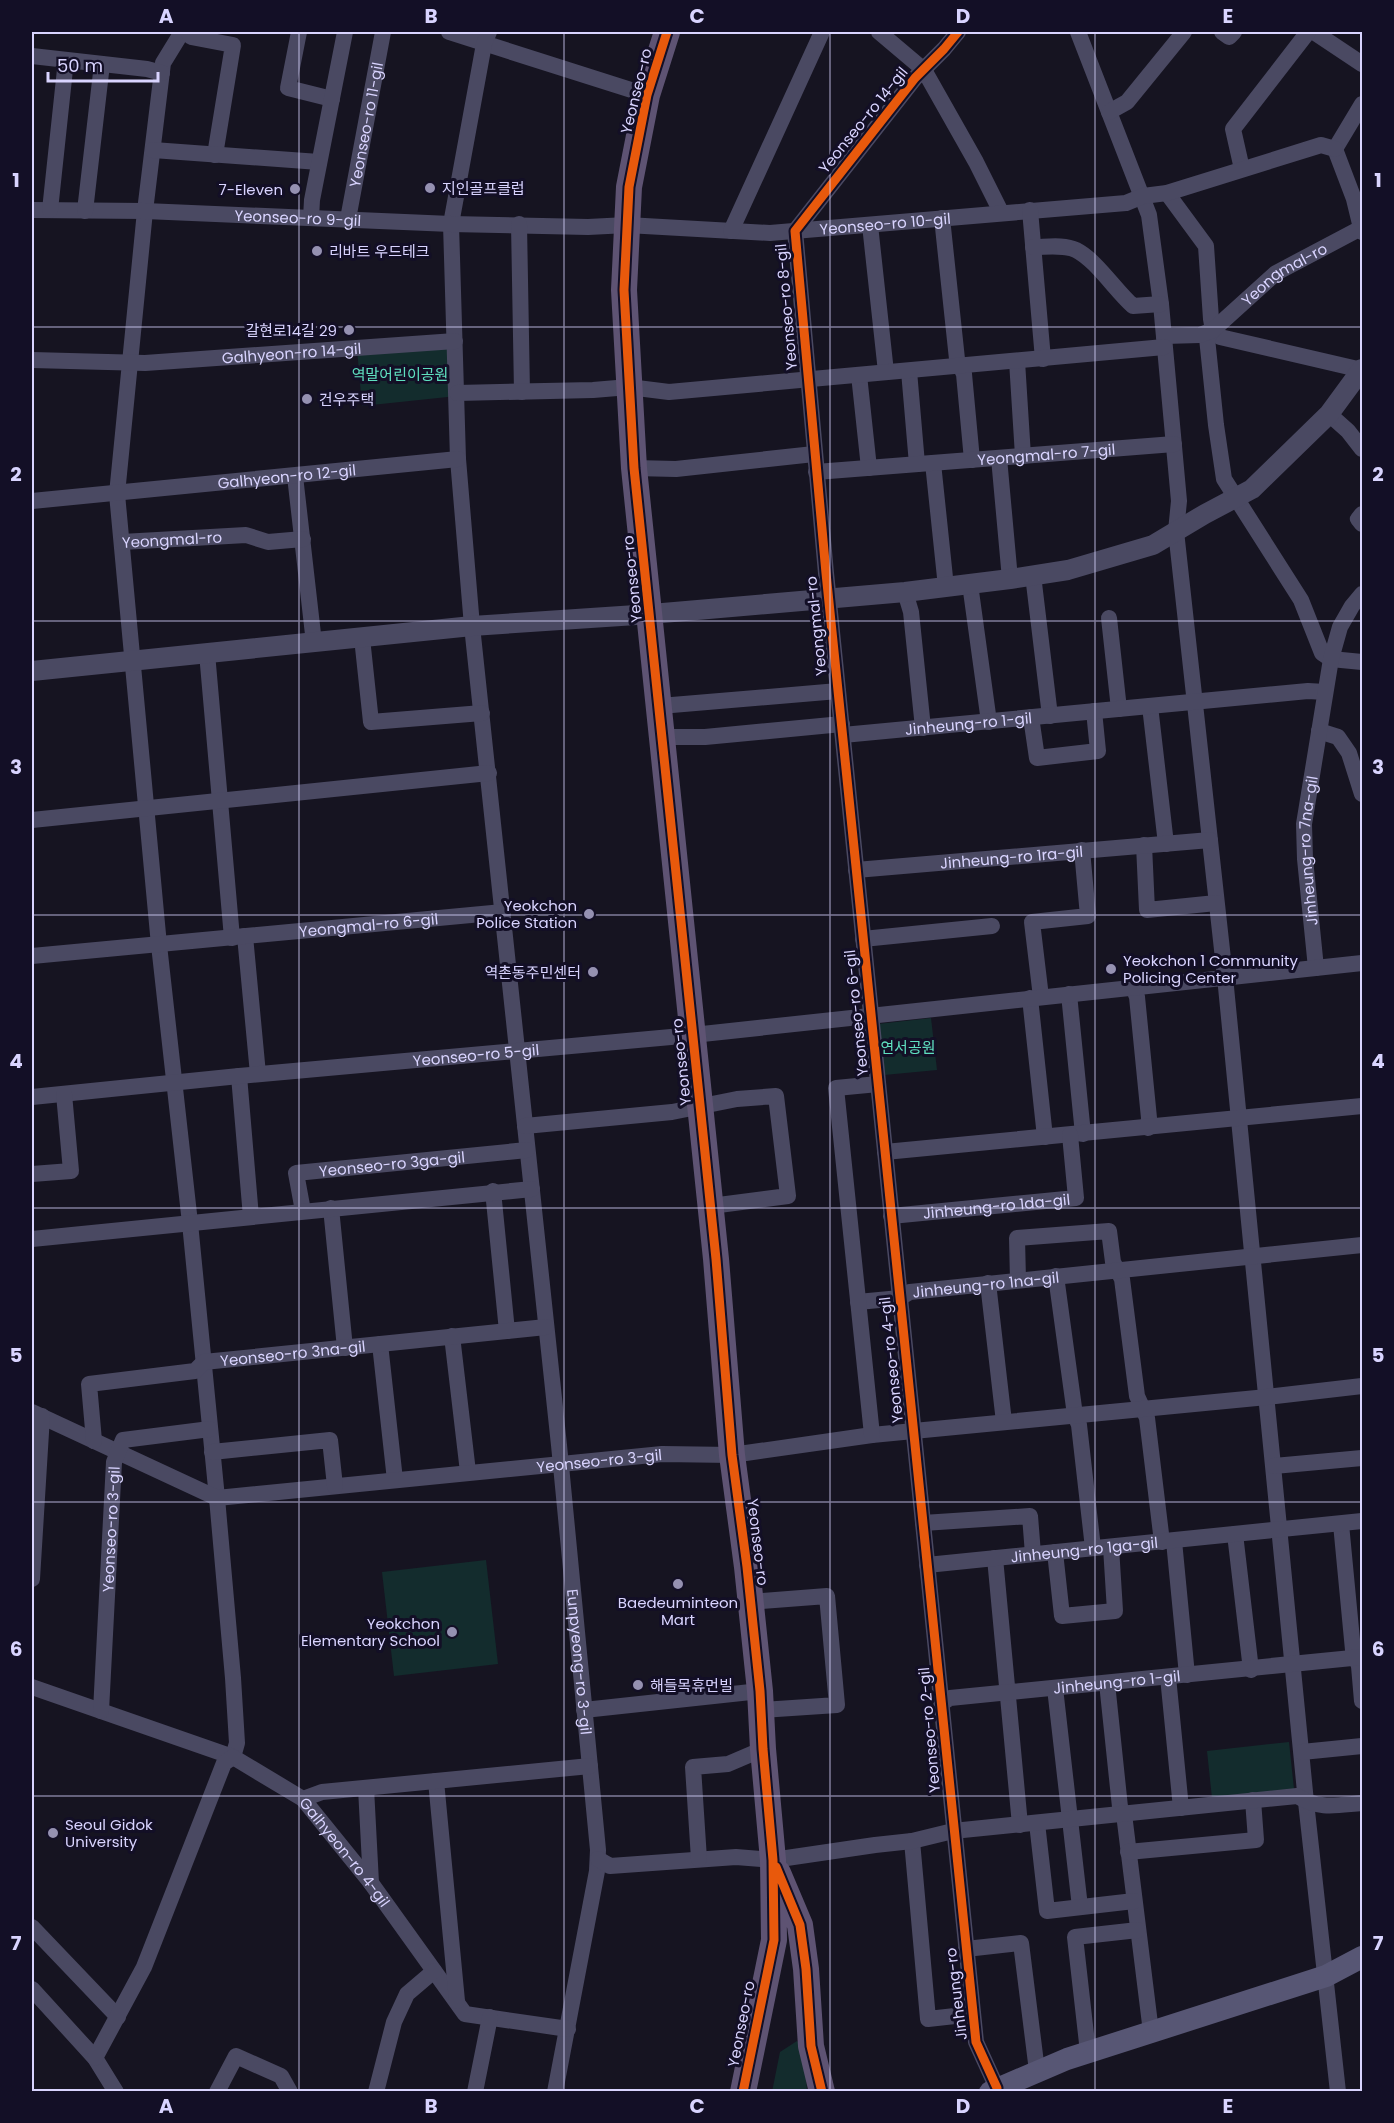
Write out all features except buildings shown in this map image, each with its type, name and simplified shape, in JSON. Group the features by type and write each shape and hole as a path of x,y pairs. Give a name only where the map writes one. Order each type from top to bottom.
{"main road":[{"name":"Yeonseo-ro","path":"667,32 647,95 629,187 624,290 634,468 711,1206 732,1455 761,1701 773,1860 774,1940 743,2091"},
{"path":"773,1860 800,1925 806,1969 811,2046 822,2091"},
{"name":"Jinheung-ro","path":"994,2090 1088,2052 1326,1976 1362,1957"}],"street":[{"path":"122,542 117,494 145,211 163,63 182,32"},
{"path":"188,32 191,37 233,45 215,155"},
{"path":"299,32 288,88 332,99"},
{"path":"311,218 312,200 345,32"},
{"name":"Yeonseo-ro 11-gil","path":"348,219 383,32"},
{"path":"448,32 487,38 647,95"},
{"path":"731,231 822,32"},
{"path":"879,32 924,70 1001,212"},
{"path":"1078,32 1149,215 1161,304 1179,501 1176,531 1225,977 1306,1802 1338,2091"},
{"path":"1109,112 1127,102 1184,32"},
{"path":"1222,32 1229,37 1234,32"},
{"path":"1242,170 1233,129 1308,32"},
{"path":"1314,32 1362,64"},
{"name":"Yeonseo-ro 14-gil","path":"795,231 915,78 954,33"},
{"path":"487,38 451,224 458,459 472,626 483,713 560,1463"},
{"path":"32,56 147,69 162,73"},
{"path":"50,210 66,60"},
{"path":"85,211 102,64"},
{"path":"1335,149 1362,104"},
{"name":"Yeonseo-ro 10-gil","path":"627,225 770,233 1126,203 1143,196 1167,193 1321,145 1335,149"},
{"name":"Yeongmal-ro","path":"32,671 472,626 651,614 905,592 1068,570 1153,546 1252,489 1329,414 1362,369 1220,337 1213,330 1276,273 1362,230 1358,198 1335,149"},
{"path":"153,150 319,162"},
{"path":"1167,193 1206,246 1213,330 1207,338 1224,479 1301,600 1322,653 1331,658 1362,662"},
{"name":"Yeonseo-ro 9-gil","path":"32,210 145,211 451,224 588,227 627,225"},
{"path":"1030,210 1043,359"},
{"path":"942,218 957,359 964,374 972,460"},
{"path":"519,224 522,392"},
{"path":"870,225 886,372"},
{"name":"Yeonseo-ro 8-gil","path":"795,231 807,380"},
{"path":"1034,247 1060,246 1075,249 1096,266 1117,292 1133,306 1161,304"},
{"path":"1164,341 1200,335 1213,330"},
{"name":"Galhyeon-ro 14-gil","path":"32,360 129,363 455,341"},
{"name":"Yeonseo-ro 8-gil","path":"457,393 629,387 669,392 1043,359 1164,341"},
{"path":"1017,361 1023,456"},
{"path":"909,370 946,587"},
{"path":"859,375 869,468"},
{"name":"Yeongmal-ro","path":"807,380 856,870"},
{"path":"1329,414 1348,431 1362,449"},
{"name":"Yeongmal-ro 7-gil","path":"925,464 1174,444"},
{"path":"634,468 676,469 814,454"},
{"path":"999,458 1010,579"},
{"name":"Galhyeon-ro 12-gil","path":"32,501 458,459"},
{"path":"816,472 925,464"},
{"path":"295,476 314,643"},
{"path":"1362,514 1358,519 1362,524"},
{"name":"Yeongmal-ro","path":"132,662 122,542 246,535 268,542 303,539"},
{"path":"1034,575 1050,716"},
{"path":"970,584 989,722"},
{"path":"905,592 910,612 923,728"},
{"name":"Jinheung-ro 7na-gil","path":"1316,968 1305,859 1304,824 1331,658 1340,627 1362,594"},
{"path":"1109,618 1119,709"},
{"path":"362,638 371,722 483,713"},
{"path":"207,653 220,801 258,1074"},
{"name":"Yeonseo-ro 3na-gil","path":"132,662 217,1498"},
{"path":"660,706 838,691"},
{"name":"Jinheung-ro 1-gil","path":"842,730 923,728 1308,691 1325,692"},
{"path":"1150,706 1166,844"},
{"path":"1031,717 1037,758 1098,751 1094,711"},
{"path":"663,737 842,730"},
{"path":"1319,731 1338,736 1358,775 1362,794"},
{"path":"32,820 489,773"},
{"name":"Jinheung-ro 1ra-gil","path":"856,870 1210,840"},
{"path":"1144,845 1147,910 1216,903"},
{"path":"1045,1137 1032,922 1088,916 1082,850"},
{"name":"Yeonseo-ro 6-gil","path":"856,870 885,1152"},
{"name":"Yeongmal-ro 6-gil","path":"32,956 503,912"},
{"name":"Yeonseo-ro 6-gil","path":"863,939 992,926"},
{"name":"Yeonseo-ro 6-gil","path":"693,1035 1362,963"},
{"path":"1132,987 1137,997 1149,1118 1148,1128"},
{"path":"1069,994 1077,1134"},
{"name":"Yeonseo-ro 5-gil","path":"32,1097 517,1049 693,1035"},
{"path":"239,1076 251,1217"},
{"name":"Yeonseo-ro 4-gil","path":"872,1435 836,1088 878,1084"},
{"path":"32,1174 71,1171 64,1094"},
{"name":"Yeonseo-ro","path":"525,1126 662,1113 737,1099 776,1096 788,1196 711,1206"},
{"path":"885,1152 1362,1106"},
{"name":"Jinheung-ro 1da-gil","path":"891,1216 1076,1198 1077,1134"},
{"name":"Yeonseo-ro 3ga-gil","path":"303,1212 296,1173 527,1150"},
{"name":"Yeonseo-ro 4-gil","path":"885,1152 927,1564"},
{"path":"32,1239 493,1191 532,1189"},
{"path":"493,1191 507,1331 546,1327"},
{"path":"331,1208 345,1348"},
{"path":"1018,1280 1017,1238 1109,1232 1115,1270 1122,1279 1137,1396 1147,1418 1168,1541"},
{"path":"1253,1256 1362,1245"},
{"name":"Jinheung-ro 1na-gil","path":"858,1302 900,1298 910,1292 1253,1256"},
{"path":"1056,1276 1075,1415 1079,1425 1093,1548"},
{"path":"988,1283 1004,1422"},
{"name":"Yeonseo-ro 3na-gil","path":"204,1362 507,1331"},
{"path":"452,1336 468,1472"},
{"path":"380,1344 395,1480"},
{"path":"94,1441 89,1384 195,1371 204,1362"},
{"name":"Yeonseo-ro 4-gil","path":"732,1455 872,1435 1362,1386"},
{"name":"Yeonseo-ro 3-gil","path":"32,1579 37,1414 217,1498 662,1454 732,1455"},
{"name":"Yeonseo-ro 3-gil","path":"101,1711 114,1462 123,1440 210,1429"},
{"path":"212,1452 330,1440 335,1486"},
{"path":"1274,1466 1362,1458"},
{"name":"Eunpyeong-ro 3-gil","path":"555,2091 598,1859 560,1463"},
{"path":"95,2058 144,1967 226,1756 237,1743 217,1498"},
{"path":"922,1523 1030,1516 1033,1554"},
{"path":"1280,1530 1362,1521"},
{"path":"1341,1524 1353,1650 1359,1658 1362,1701"},
{"name":"Jinheung-ro 1ga-gil","path":"927,1564 1280,1530"},
{"path":"1235,1534 1251,1670"},
{"name":"Jinheung-ro 1ga-gil","path":"1168,1541 1187,1676"},
{"path":"1055,1552 1062,1616 1115,1611 1111,1547"},
{"name":"Jinheung-ro 1ga-gil","path":"995,1558 1007,1692"},
{"name":"Yeonseo-ro 2-gil","path":"927,1564 960,1893"},
{"path":"584,1710 761,1701 837,1705 827,1596 750,1602"},
{"name":"Jinheung-ro 1-gil","path":"942,1703 950,1698 1359,1658"},
{"path":"1168,1677 1181,1808"},
{"path":"1107,1683 1120,1807 1124,1814 1151,2032"},
{"name":"Galhyeon-ro 4-gil","path":"32,1687 226,1756 303,1800 371,1883 465,2014 568,2029"},
{"path":"1055,1688 1080,1907"},
{"path":"1007,1692 1020,1825"},
{"path":"1302,1752 1362,1746"},
{"path":"699,1859 693,1767 728,1764 763,1749"},
{"path":"303,1800 322,1792 590,1766"},
{"path":"436,1781 457,2002"},
{"path":"366,1788 371,1883"},
{"path":"598,1859 610,1866 736,1857 773,1860 912,1841 953,1831 1253,1800 1297,1796 1306,1802 1322,1807 1362,1803"},
{"path":"1128,1852 1256,1840 1253,1800"},
{"path":"1037,1823 1047,1911 1134,1901"},
{"path":"912,1841 928,2019 973,2014"},
{"name":"Jinheung-ro","path":"960,1893 975,2042 994,2090"},
{"path":"32,1927 118,2017"},
{"path":"1088,2052 1075,1937 1138,1930"},
{"path":"966,1949 1021,1943 1037,2071"},
{"path":"376,2091 394,2022 407,1994 434,1971"},
{"path":"32,1989 95,2058 116,2091"},
{"path":"475,2091 490,2017"},
{"path":"217,2091 236,2056 281,2076 290,2091"}],"green space":[{"name":"역말어린이공원","path":"455,343 457,396 362,406 357,349"},
{"name":"연서공원","path":"931,1018 937,1070 884,1075 878,1024"},
{"path":"486,1560 498,1664 394,1676 382,1572"},
{"path":"1289,1742 1294,1789 1212,1798 1207,1751"},
{"path":"797,2041 804,2048 807,2091 772,2092 780,2052"}],"cycle path":[{"path":"667,32 647,95 629,187 624,290 634,468 716,1259 732,1455 760,1691 773,1860 774,1940 743,2092"},
{"path":"958,32 915,78 795,231 826,573 976,2042 997,2088"},
{"path":"776,1867 800,1925 806,1969 811,2046 822,2092"}],"place":[{"name":"지인골프클럽","path":"430,188"},
{"name":"7-Eleven","path":"295,189"},
{"name":"리바트 우드테크","path":"317,251"},
{"name":"갈현로14길 29","path":"349,330"},
{"name":"건우주택","path":"307,399"},
{"name":"Yeokchon Police Station","path":"589,914"},
{"name":"Yeokchon 1 Community Policing Center","path":"1111,969"},
{"name":"역촌동주민센터","path":"593,972"},
{"name":"Baedeuminteon Mart","path":"678,1584"},
{"name":"Yeokchon Elementary School","path":"452,1632"},
{"name":"해들목휴먼빌","path":"638,1685"},
{"name":"Seoul Gidok University","path":"53,1833"}]}
